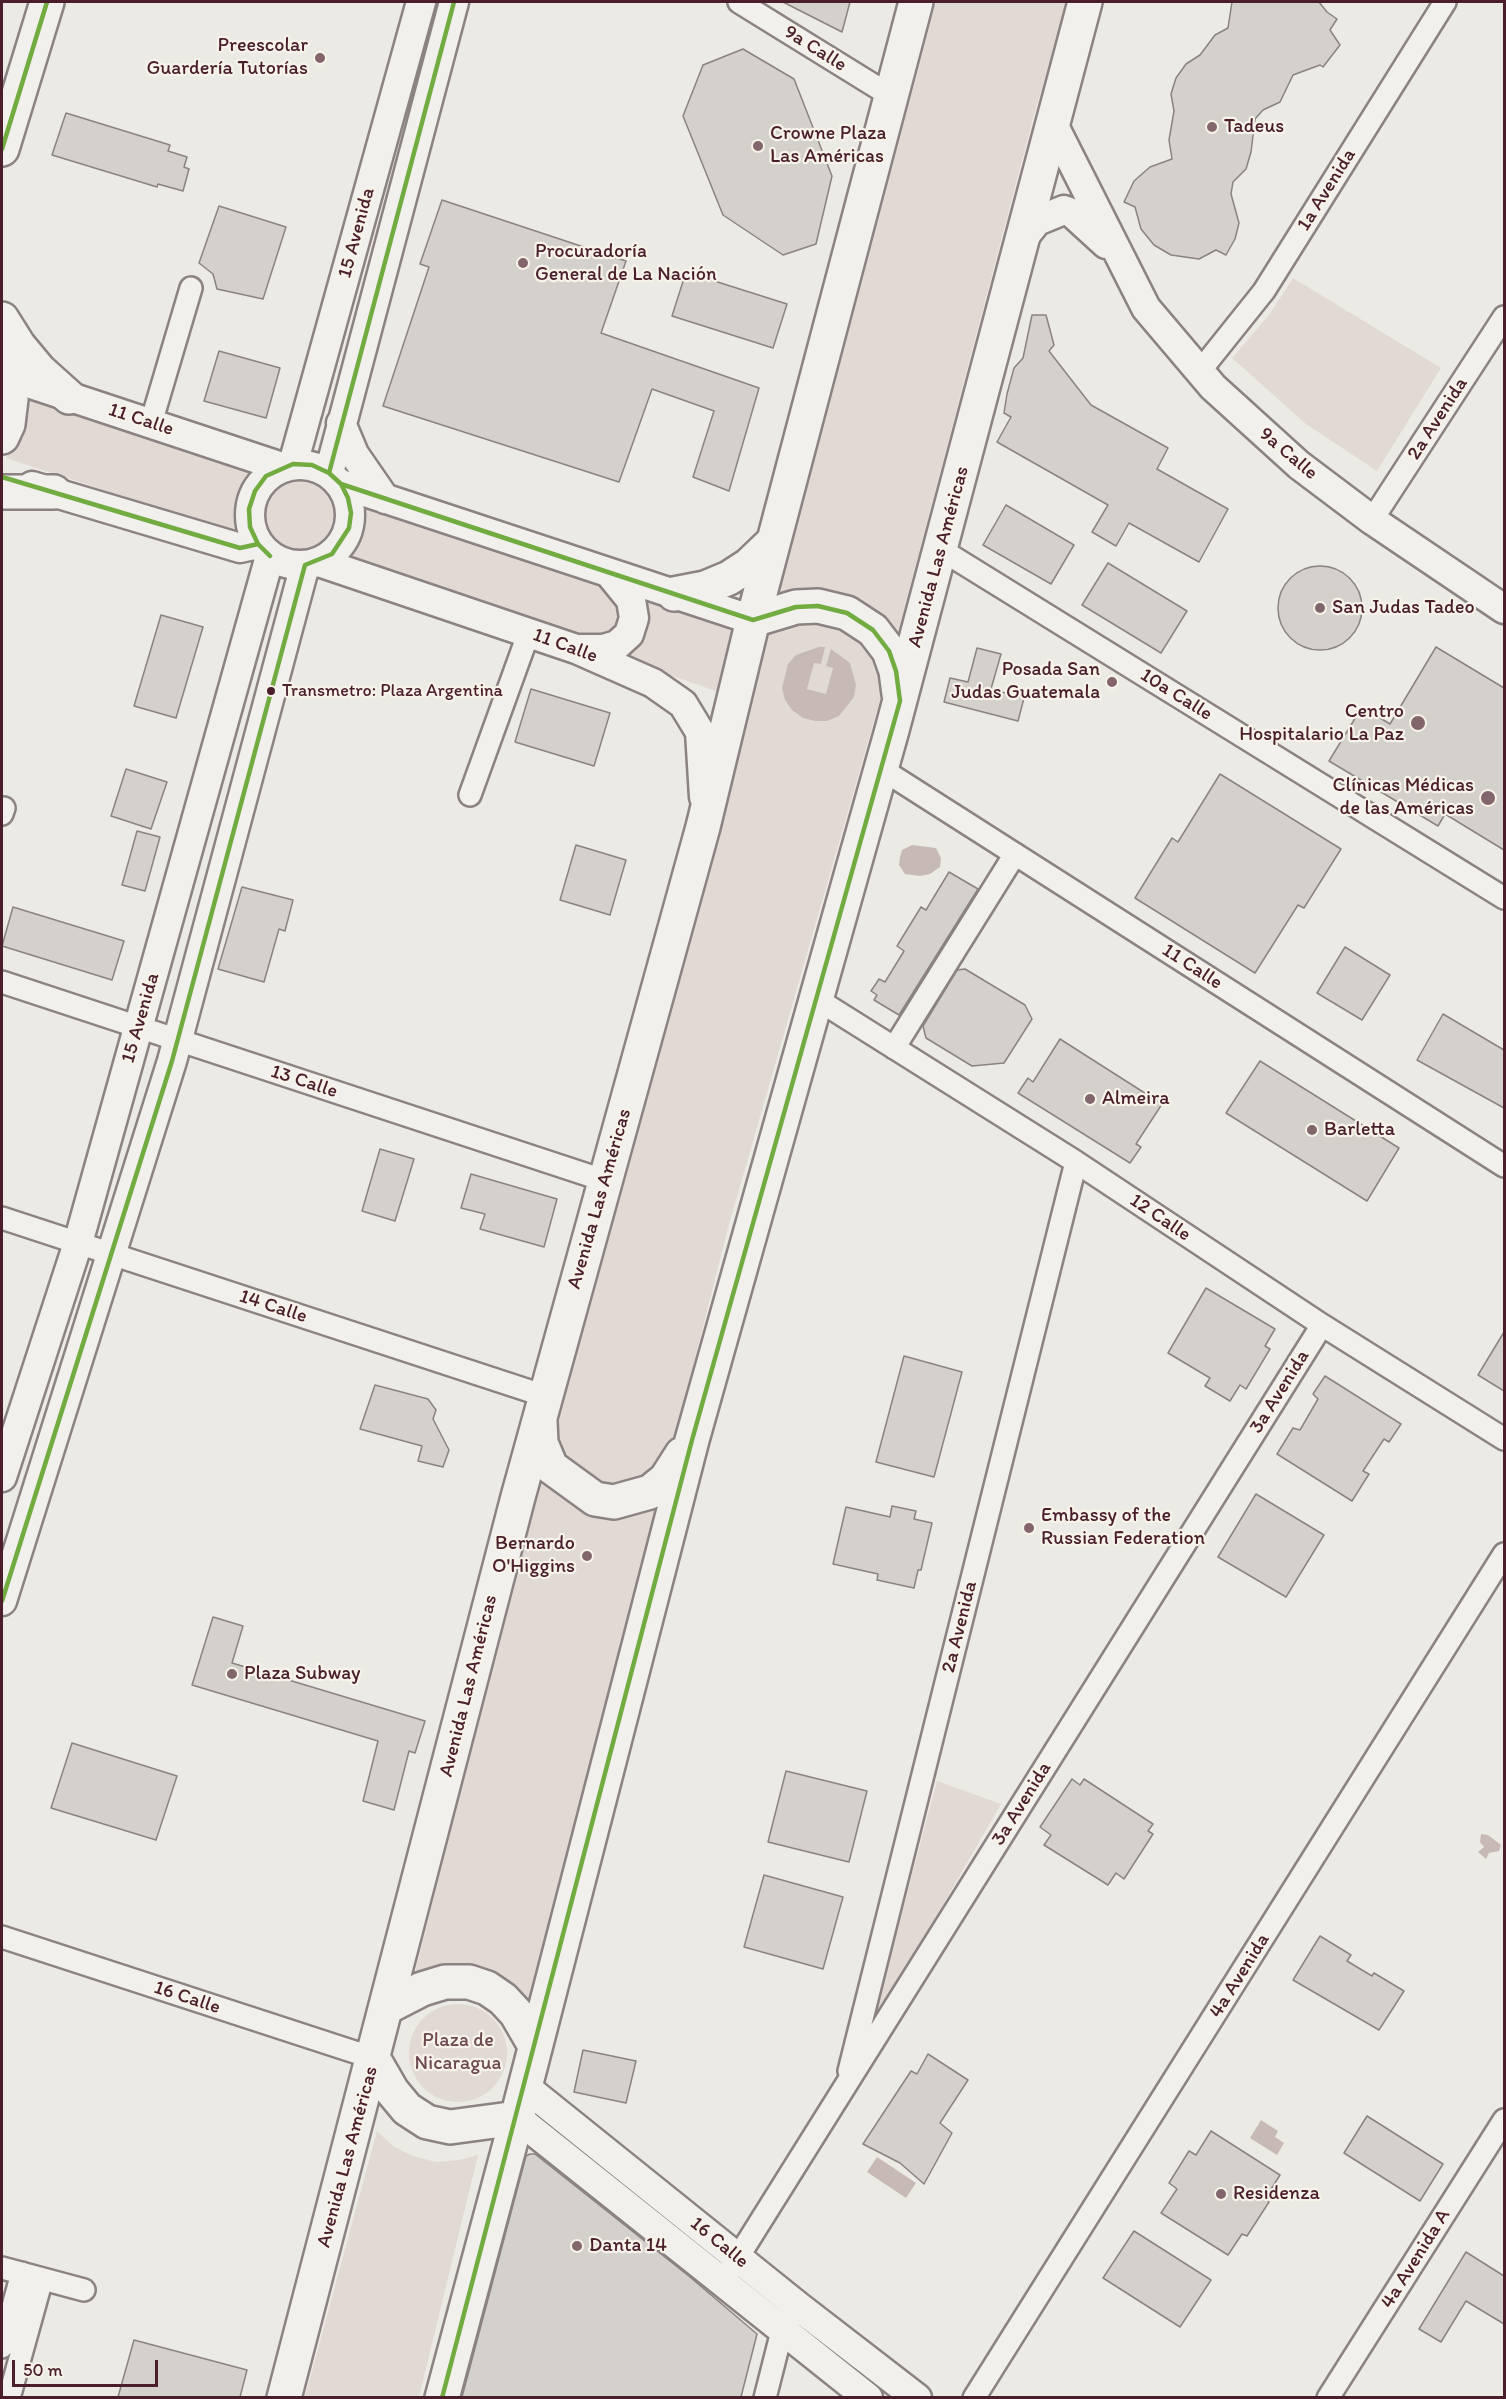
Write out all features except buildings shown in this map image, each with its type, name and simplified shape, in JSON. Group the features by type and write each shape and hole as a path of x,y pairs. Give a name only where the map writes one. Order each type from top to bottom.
{"main road":[{"path":"2,149 47,2"},
{"name":"Avenida Las Américas","path":"284,2397 542,1405 703,827 773,542 916,2"},
{"name":"Avenida Las Américas","path":"442,2397 517,2118 534,2044 692,1440 814,998 900,701 1085,2"},
{"path":"2,319 25,354 69,397"},
{"path":"2,437 8,424 4,368"},
{"path":"2,492 54,492"},
{"path":"674,594 705,588 729,578 749,565 773,542"},
{"path":"753,620 818,606 847,613 873,630 889,651 896,671 900,701"},
{"path":"542,1405 541,1443 551,1467 595,1499 614,1502 650,1492 666,1479 692,1440"},
{"path":"387,2007 422,1989 445,1982 468,1982 487,1988 503,1999 516,2013 534,2044"},
{"path":"373,2058 399,2100 407,2109 427,2122 450,2127 517,2118"}],"street":[{"name":"15 Avenida","path":"288,466 307,416 421,2"},
{"name":"15 Avenida","path":"335,479 341,423 454,2"},
{"name":"9a Calle","path":"740,2 891,96"},
{"name":"1a Avenida","path":"1200,371 1264,291 1445,2"},
{"name":"9a Calle","path":"1052,122 1116,253 1146,308 1213,387 1291,458 1372,520 1504,609"},
{"name":"9a Calle","path":"1021,241 1037,221 1064,210 1072,213 1116,253"},
{"path":"361,217 393,227"},
{"path":"151,423 191,288"},
{"name":"2a Avenida","path":"1372,520 1504,317"},
{"name":"11 Calle","path":"4,368 69,397 231,450 288,466"},
{"path":"231,450 258,447 283,438 307,416"},
{"path":"341,423 354,454 385,499"},
{"path":"264,550 250,527 249,508 255,490 266,476 288,466 312,465 335,479 385,499 753,620"},
{"path":"2,477 240,548 264,550 287,564 312,563 332,554 342,542 349,528 350,506 335,479"},
{"name":"10a Calle","path":"940,549 1504,898"},
{"name":"15 Avenida","path":"2,1477 78,1244 264,550"},
{"name":"15 Avenida","path":"2,1601 177,1040 312,563"},
{"name":"11 Calle","path":"312,563 529,632 576,649 653,683 683,704 700,732 704,771 703,827"},
{"path":"576,649 603,649 617,645 629,634 634,618 632,600 625,588 609,573"},
{"path":"470,795 529,632"},
{"name":"11 Calle","path":"880,768 1504,1166"},
{"path":"894,1048 1015,854"},
{"name":"13 Calle","path":"2,982 606,1181"},
{"name":"12 Calle","path":"814,998 1076,1162 1322,1325 1504,1439"},
{"name":"2a Avenida","path":"844,2092 1076,1162"},
{"name":"14 Calle","path":"2,1218 112,1254 542,1405"},
{"name":"3a Avenida","path":"721,2283 844,2092 1322,1325"},
{"name":"4a Avenida","path":"974,2397 1504,1554"},
{"name":"16 Calle","path":"2,1937 373,2058"},
{"name":"16 Calle","path":"524,2086 799,2307 917,2397"},
{"name":"16 Calle","path":"517,2118 721,2283 868,2397"},
{"name":"4a Avenida A","path":"1328,2397 1504,2120"},
{"path":"2,2268 84,2290"},
{"path":"2,2347 32,2276"},
{"path":"9,2397 32,2276"},
{"path":"765,2397 782,2331 799,2307"}],"green space":[{"path":"936,2 1067,2 1034,115 896,640 778,599"},
{"path":"1293,278 1441,368 1377,471 1306,424 1232,358 1269,315"},
{"path":"26,395 259,470 244,500 241,535 6,458 14,446"},
{"path":"300,475 315,478 328,487 337,500 340,515 337,530 328,543 315,552 300,555 285,552 272,543 263,530 260,515 263,500 272,487 285,478"},
{"path":"359,500 592,576 617,591 623,624 598,642 337,562 349,547 357,523"},
{"path":"645,595 744,624 727,695 619,657 647,611"},
{"path":"798,620 842,624 873,649 885,683 728,1228 667,1469 614,1495 550,1448 746,730 770,628"},
{"path":"542,1472 568,1490 661,1492 530,2013 414,1976"},
{"path":"937,1781 1001,1804 871,2029"},
{"name":"Plaza de Nicaragua","path":"458,2004 477,2008 493,2018 503,2034 507,2053 503,2072 493,2088 477,2098 458,2102 439,2098 423,2088 413,2072 409,2053 413,2034 423,2018 439,2008"},
{"path":"377,2131 393,2146 413,2156 436,2162 459,2160 478,2155 419,2397 305,2397"}],"shaded area":[{"path":"825,647 821,664 814,663 807,689 826,694 833,668 826,666 831,649 850,663 856,685 854,697 839,716 827,721 803,718 792,710 785,700 782,688 788,664 796,655"},
{"path":"912,845 936,848 941,858 940,867 930,874 920,876 905,874 899,865 900,857 902,850"},
{"path":"1481,1834 1488,1835 1501,1845 1499,1851 1489,1853 1486,1859 1478,1852 1484,1847 1480,1842"},
{"path":"1261,2120 1278,2131 1275,2137 1284,2143 1277,2155 1250,2138"},
{"path":"877,2157 916,2183 906,2198 867,2172"}],"transit line":[{"path":"2,149 47,2"},
{"path":"329,473 454,2"},
{"path":"2,1601 172,1061 305,565 332,554 349,528 351,513 348,498 341,484 329,473 312,465 293,464 266,476 255,491 249,509 250,527 258,544 270,556"},
{"path":"329,473 341,484 753,620 796,607 818,606 847,613 873,630 889,651 896,671 900,701 692,1440 442,2398"},
{"path":"2,477 240,548 258,544"}],"place":[{"name":"Preescolar Guardería Tutorías","path":"320,58"},
{"name":"Tadeus","path":"1212,127"},
{"name":"Crowne Plaza Las Américas","path":"758,146"},
{"name":"Procuradoría General de La Nación","path":"523,263"},
{"name":"San Judas Tadeo","path":"1320,608"},
{"name":"Posada San Judas Guatemala","path":"1112,682"},
{"name":"Transmetro: Plaza Argentina","path":"271,691"},
{"name":"Centro Hospitalario La Paz","path":"1418,723"},
{"name":"Clínicas Médicas de las Américas","path":"1488,798"},
{"name":"Almeira","path":"1090,1099"},
{"name":"Barletta","path":"1312,1130"},
{"name":"Embassy of the Russian Federation","path":"1029,1528"},
{"name":"Bernardo O'Higgins","path":"587,1556"},
{"name":"Plaza Subway","path":"232,1674"},
{"name":"Residenza","path":"1221,2194"},
{"name":"Danta 14","path":"577,2246"}]}
